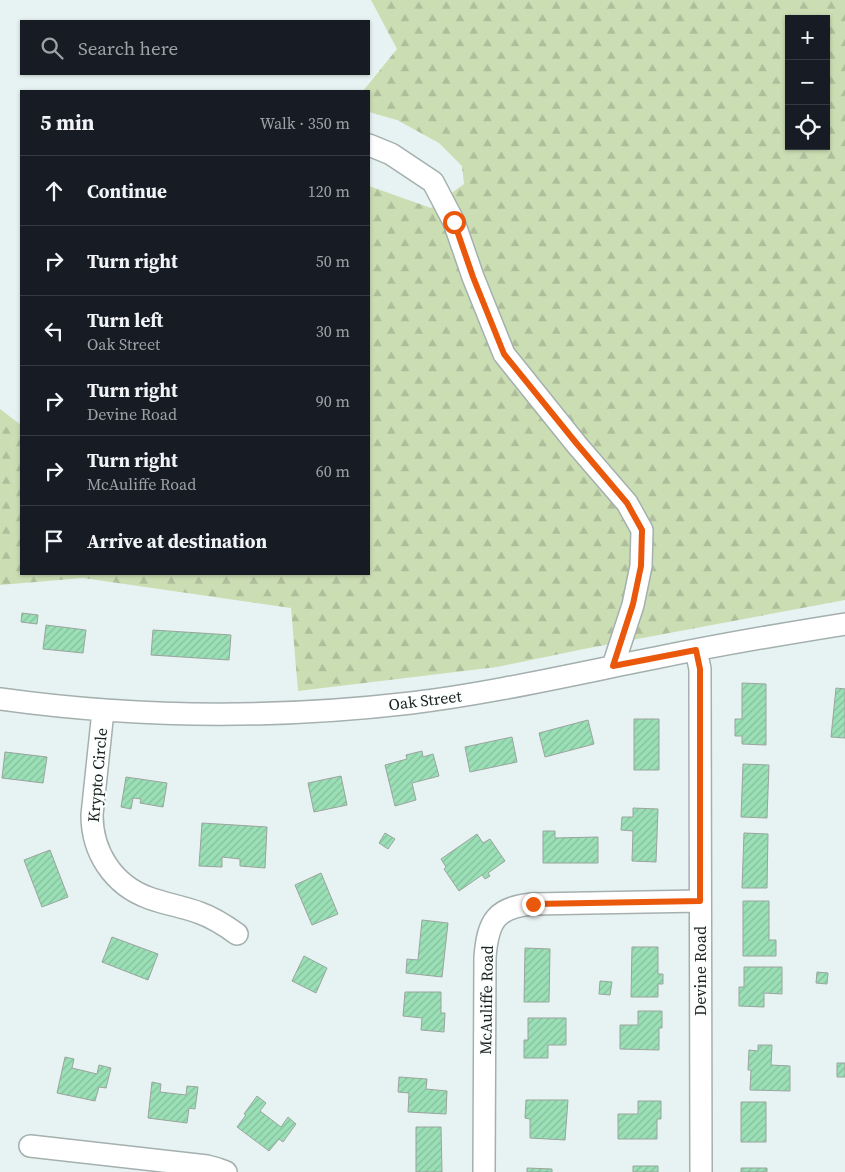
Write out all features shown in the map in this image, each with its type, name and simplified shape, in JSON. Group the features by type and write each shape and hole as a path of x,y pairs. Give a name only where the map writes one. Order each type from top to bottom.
{"street":[{"path":"370,145 391,154 433,182 454,222 473,277 504,354 627,503 642,530 641,566 633,604 613,666"},
{"name":"Oak Street","path":"0,699 102,710 169,714 282,713 363,708 485,692 696,650 845,624"},
{"name":"Devine Road","path":"696,650 700,669 701,1172"},
{"name":"Krypto Circle","path":"102,710 92,827 97,848 108,868 135,892 201,913 225,925 237,934"},
{"name":"McAuliffe Road","path":"484,1172 485,957 488,934 503,910 533,904 700,901"},
{"path":"30,1146 207,1166 226,1172"}],"green space":[{"path":"371,0 845,0 845,600 497,667 298,691 291,608 83,578 0,585 0,409 20,424 20,575 370,575 370,186 431,208 464,184 462,166 439,143 397,120 370,112 370,90 364,90 397,49"}],"building":[{"path":"22,613 38,615 37,624 21,622"},
{"path":"46,625 86,630 83,653 43,649"},
{"path":"153,630 231,635 229,660 151,655"},
{"path":"742,683 766,684 766,745 742,744 742,736 735,736 735,719 742,719"},
{"path":"836,688 845,689 845,738 831,737"},
{"path":"634,719 659,719 659,770 634,770"},
{"path":"588,720 594,744 545,757 539,733"},
{"path":"512,737 517,762 470,772 465,747"},
{"path":"422,751 423,757 433,754 439,776 412,783 416,800 395,806 385,765 407,759 406,755"},
{"path":"5,752 47,757 43,783 2,778"},
{"path":"743,764 769,765 767,818 741,817"},
{"path":"341,776 347,805 314,812 308,783"},
{"path":"126,777 167,783 163,807 140,803 141,799 133,798 131,809 121,807"},
{"path":"633,808 658,809 656,862 632,861 633,831 621,830 622,817 633,817"},
{"path":"202,823 267,827 265,868 240,866 240,859 222,857 222,867 199,866"},
{"path":"543,831 555,831 555,838 598,837 598,863 543,863"},
{"path":"385,833 395,839 388,849 379,843"},
{"path":"744,833 768,834 767,888 742,888"},
{"path":"477,834 483,843 490,839 505,861 488,873 490,876 485,879 482,875 459,891 444,869 446,867 441,859"},
{"path":"50,850 68,897 42,907 24,860"},
{"path":"321,873 338,914 312,925 295,885"},
{"path":"743,901 769,901 769,940 776,940 776,956 743,956"},
{"path":"422,920 448,923 442,977 406,973 407,959 418,960"},
{"path":"112,937 158,954 148,980 102,962"},
{"path":"632,947 658,947 658,974 663,974 663,984 658,984 658,997 631,997"},
{"path":"525,948 550,949 549,1002 524,1002"},
{"path":"304,956 327,968 316,993 292,981"},
{"path":"744,967 782,967 782,994 764,993 764,1007 739,1006 739,987 744,987"},
{"path":"817,972 828,973 827,984 816,983"},
{"path":"600,981 612,982 610,995 599,994"},
{"path":"405,992 441,992 441,1013 445,1013 444,1032 421,1030 422,1018 403,1016"},
{"path":"638,1011 662,1011 662,1028 659,1028 659,1050 620,1049 620,1025 638,1025"},
{"path":"528,1018 566,1018 566,1045 548,1045 548,1058 524,1058 524,1040 528,1040"},
{"path":"758,1045 772,1045 771,1065 790,1066 790,1091 750,1090 749,1050 758,1051"},
{"path":"65,1057 74,1059 72,1068 97,1074 99,1065 111,1068 106,1088 99,1087 95,1101 57,1093"},
{"path":"837,1063 845,1063 845,1077 837,1077"},
{"path":"399,1077 427,1079 426,1089 447,1091 446,1114 408,1112 409,1093 398,1092"},
{"path":"152,1082 161,1084 160,1092 186,1095 187,1086 198,1087 195,1109 189,1108 187,1123 148,1118"},
{"path":"257,1096 266,1103 260,1111 281,1127 288,1117 296,1124 283,1142 279,1139 269,1151 237,1127"},
{"path":"526,1100 568,1100 565,1140 530,1138 530,1119 525,1118"},
{"path":"638,1101 661,1101 661,1119 657,1119 657,1139 618,1139 618,1114 638,1114"},
{"path":"741,1102 766,1102 766,1142 741,1142"},
{"path":"416,1127 441,1127 442,1172 416,1172"},
{"path":"633,1166 658,1166 658,1172 633,1172"},
{"path":"527,1168 552,1169 552,1172 527,1172"},
{"path":"741,1168 767,1168 767,1172 741,1172"}],"route":[{"path":"454,222 473,277 504,354 627,503 642,530 641,566 633,604 613,666 696,650 700,669 700,901 533,904"}]}
